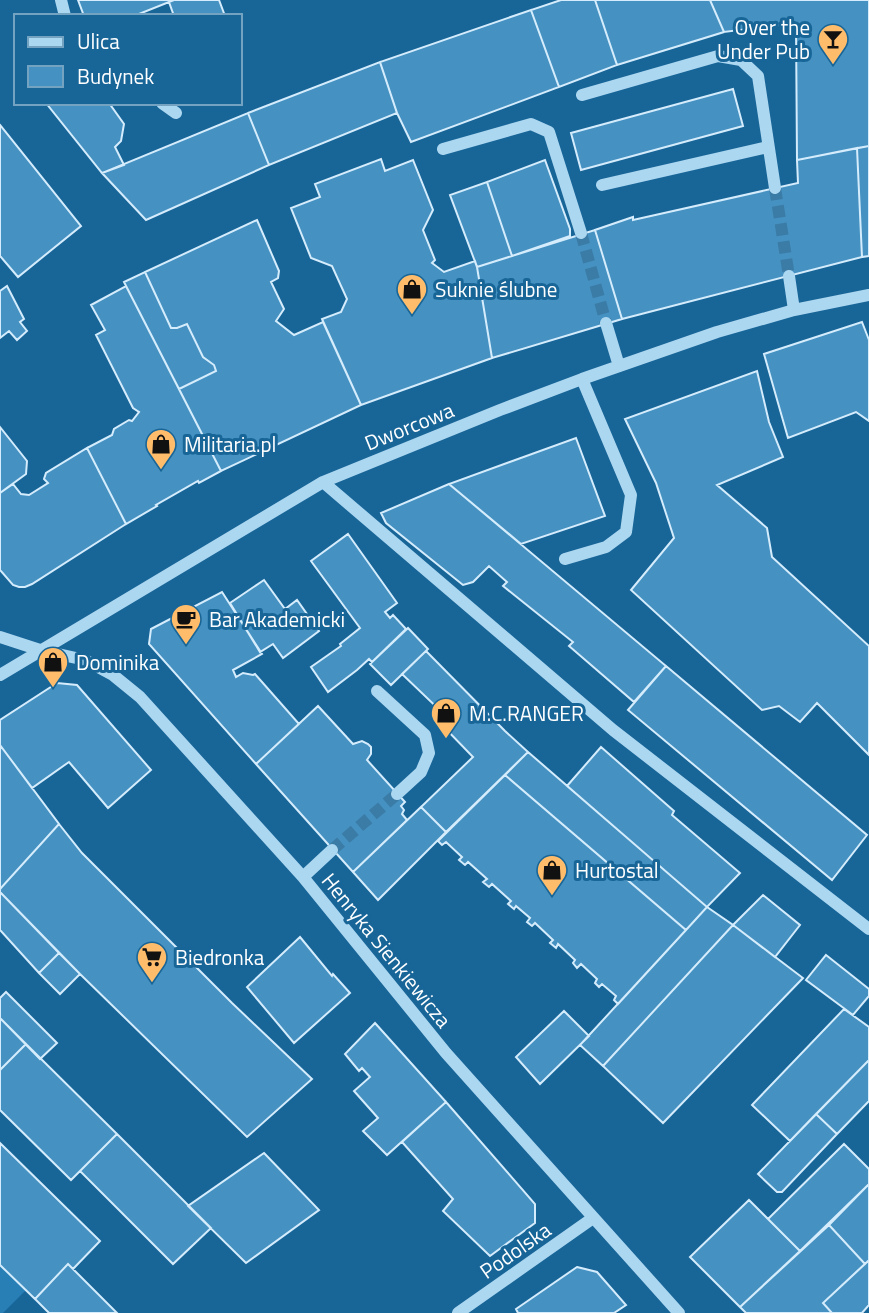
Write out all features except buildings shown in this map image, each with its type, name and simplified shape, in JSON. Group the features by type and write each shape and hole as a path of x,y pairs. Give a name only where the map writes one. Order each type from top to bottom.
{"street":[{"path":"582,95 718,56 741,60 758,76 775,188"},
{"path":"165,105 176,113"},
{"path":"443,149 531,124 550,132 581,233"},
{"path":"602,185 768,147"},
{"path":"789,276 793,310"},
{"name":"Dworcowa","path":"0,675 323,482 500,410 717,332 793,310 869,295"},
{"path":"607,323 619,366"},
{"path":"565,559 606,547 626,531 631,495 582,379"},
{"path":"323,482 613,730 869,929"},
{"name":"Henryka Sienkiewicza","path":"0,637 40,650 85,660 114,675 140,697 303,877 446,1054 679,1313"},
{"path":"377,691 425,735 429,753 421,772 397,794"},
{"path":"303,877 332,850"},
{"name":"Podolska","path":"458,1313 593,1218"}],"shaded area":[{"path":"0,1265 26,1290 3,1313 0,1313"}],"tunnel":[{"path":"775,188 789,276"},
{"path":"581,233 606,323"},
{"path":"332,850 397,794"}],"place":[{"name":"Over the Under Pub","path":"833,66"},
{"name":"Suknie ślubne","path":"412,316"},
{"name":"Militaria.pl","path":"161,471"},
{"name":"Bar Akademicki","path":"186,646"},
{"name":"Dominika","path":"53,689"},
{"name":"M.C.RANGER","path":"446,740"},
{"name":"Hurtostal","path":"552,897"},
{"name":"Biedronka","path":"152,984"}]}
